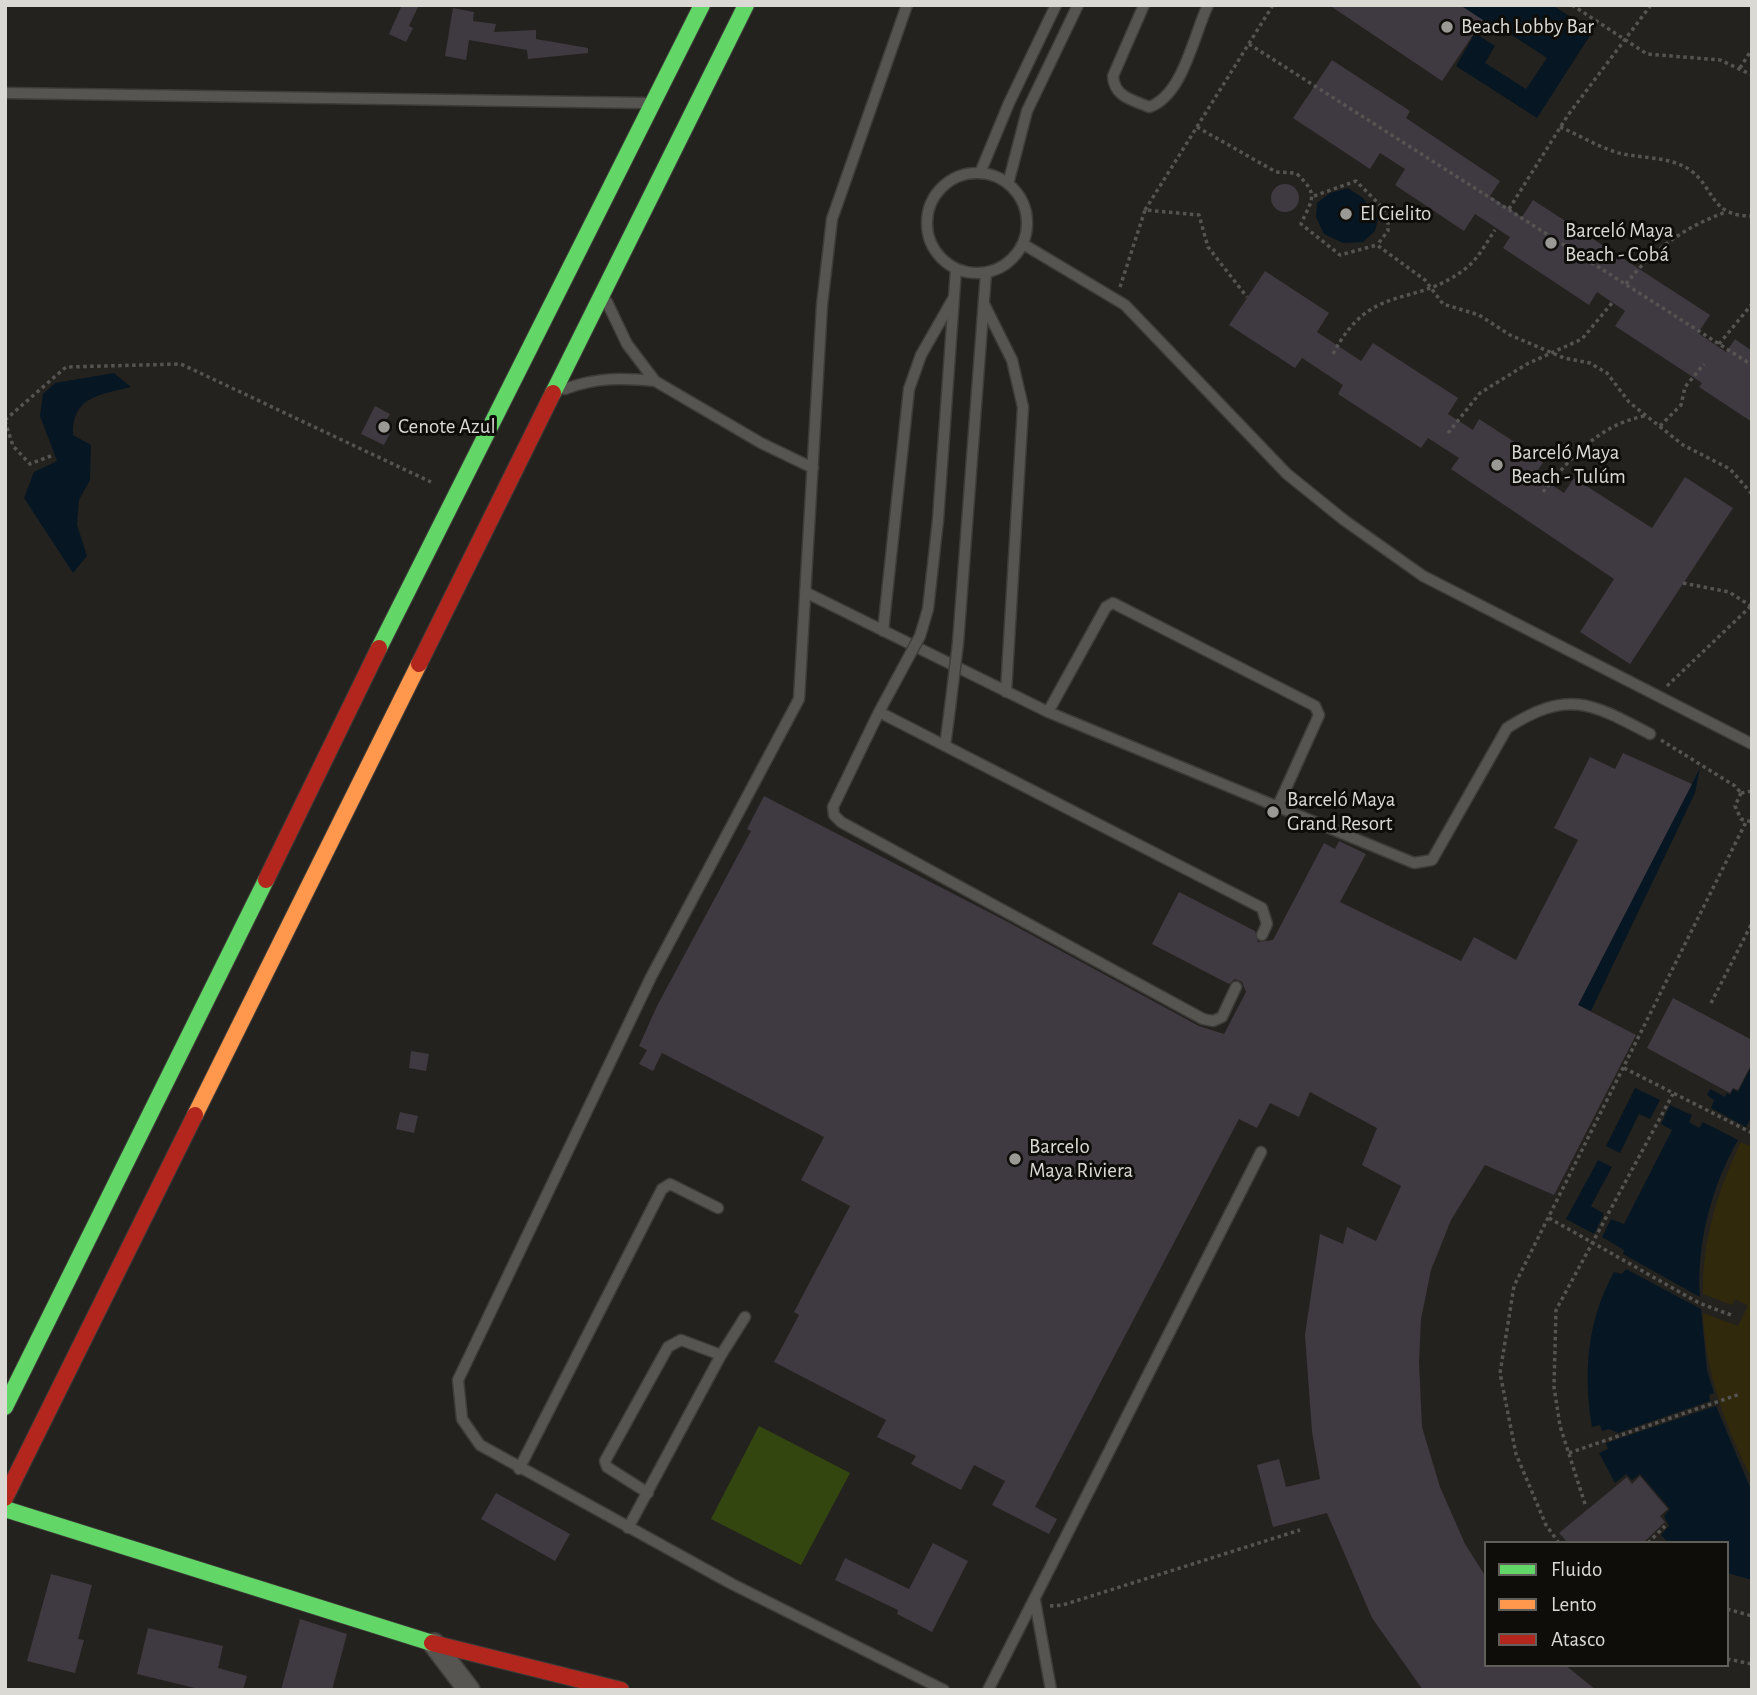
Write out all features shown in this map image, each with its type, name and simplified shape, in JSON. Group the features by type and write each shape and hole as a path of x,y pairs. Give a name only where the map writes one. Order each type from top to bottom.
{"main road":[{"path":"5,1407 129,1161 455,493 702,5"},
{"path":"5,1499 746,5"},
{"path":"5,1509 434,1644 621,1690"}],"street":[{"path":"434,1644 469,1690"}],"lane":[{"path":"907,5 832,219 822,305 799,699 650,977 458,1380 462,1419 480,1446 732,1584 944,1690"},
{"path":"980,173 1009,103 1056,5"},
{"path":"1008,184 1027,111 1078,5"},
{"path":"1144,5 1113,76 1113,85 1121,95 1149,107 1163,100 1189,59 1208,5"},
{"path":"5,93 654,103"},
{"path":"980,173 1008,184 1020,197 1028,220 1023,244 1008,263 986,273 956,269 934,250 929,239 927,215 937,192 956,177 980,173"},
{"path":"1023,244 1116,299 1144,321 1214,400 1287,474 1344,520 1423,576 1752,744"},
{"path":"956,269 938,520 928,608 920,636 833,807 834,816 1203,1019 1213,1021 1222,1017 1236,987"},
{"path":"945,746 958,643 986,273"},
{"path":"602,291 627,344 655,381 761,443 813,468"},
{"path":"883,631 909,389 921,355 954,297"},
{"path":"984,304 1012,360 1023,407 1006,692"},
{"path":"551,395 586,381 610,377 655,381"},
{"path":"805,592 1048,712 1414,863 1424,863 1432,859 1507,728 1523,718 1549,705 1571,704 1600,708 1650,734"},
{"path":"1048,712 1106,607 1113,603 1315,706 1319,715 1277,808"},
{"path":"879,712 1262,908 1267,924 1262,935"},
{"path":"988,1690 1261,1153"},
{"path":"519,1469 662,1189 670,1184 718,1208"},
{"path":"628,1528 721,1355 745,1317"},
{"path":"648,1493 607,1467 605,1461 668,1347 681,1340 721,1355"},
{"path":"1035,1601 1051,1690"}],"path":[{"path":"1116,299 1145,210 1273,5"},
{"path":"1572,5 1647,54 1720,60 1752,75"},
{"path":"1508,209 1560,127 1651,5"},
{"path":"1249,44 1752,365"},
{"path":"1740,68 1752,49"},
{"path":"1197,127 1276,172 1296,173 1311,187 1314,196 1301,224 1340,255 1377,246 1388,231 1388,213 1356,181 1314,196"},
{"path":"1560,127 1611,151 1657,159 1689,169 1714,202 1726,212 1752,216"},
{"path":"1145,210 1199,215 1208,247 1247,297"},
{"path":"1626,284 1640,266 1681,232 1726,212"},
{"path":"1333,354 1343,333 1362,313 1381,302 1427,287 1465,269 1478,256 1495,230"},
{"path":"1377,246 1425,281 1427,287 1443,304 1479,314 1510,334 1553,353 1590,363 1607,373 1629,402 1683,445 1730,469 1752,494"},
{"path":"1448,433 1480,393 1527,364 1583,339 1612,303"},
{"path":"1719,344 1752,304"},
{"path":"1660,426 1681,405 1685,387 1704,363"},
{"path":"51,456 30,464 13,446 5,420 66,367 181,364 455,493"},
{"path":"1543,492 1582,447 1610,426 1646,415"},
{"path":"1656,696 1751,606 1729,592 1683,583"},
{"path":"1650,734 1735,786 1741,793"},
{"path":"1558,1541 1546,1525 1516,1454 1500,1373 1514,1286 1749,822 1741,819 1735,806 1741,793 1752,790"},
{"path":"1711,1003 1752,923"},
{"path":"1624,1068 1752,1133"},
{"path":"1585,1504 1560,1426 1554,1387 1556,1310 1673,1094"},
{"path":"1549,1218 1699,1303 1731,1315"},
{"path":"1569,1453 1740,1394"},
{"path":"1650,1541 1665,1525"},
{"path":"1035,1601 1063,1605 1300,1530"},
{"path":"1729,1610 1752,1616"},
{"path":"1729,1659 1752,1664"}],"green space":[{"path":"759,1426 850,1473 801,1565 711,1519"}],"sand":[{"path":"1741,1142 1752,1147 1752,1479 1718,1399 1708,1357 1703,1313 1738,1326 1748,1306 1735,1299 1732,1305 1703,1294 1705,1254 1713,1216 1725,1178"}],"water":[{"path":"1460,5 1552,5 1593,31 1537,118 1456,66 1475,33 1495,46 1485,63 1526,89 1547,58 1504,30 1499,36"},
{"name":"El Cielito","path":"1348,188 1363,198 1378,219 1375,231 1363,242 1343,243 1324,234 1316,217 1317,203 1330,193"},
{"path":"114,373 131,387 90,399 77,412 74,422 73,435 91,445 90,480 79,500 77,525 87,556 73,573 24,498 34,472 57,461 40,416 43,394 55,383"},
{"path":"1700,768 1695,793 1591,1011 1578,1005"},
{"path":"1752,1065 1752,1116 1746,1127 1711,1108 1714,1100 1707,1095 1710,1089 1725,1097 1727,1093 1730,1095 1733,1089 1738,1092"},
{"path":"1635,1088 1660,1100 1650,1119 1639,1114 1620,1153 1606,1146"},
{"path":"1670,1105 1692,1115 1689,1122 1699,1128 1703,1122 1738,1140 1713,1195 1708,1215 1701,1256 1700,1297 1623,1254 1624,1250 1602,1237 1611,1219 1624,1224 1672,1130 1661,1124"},
{"path":"1598,1160 1612,1167 1591,1206 1604,1214 1594,1234 1566,1219"},
{"path":"1626,1269 1701,1309 1707,1370 1714,1393 1709,1395 1710,1401 1618,1433 1609,1429 1602,1431 1600,1425 1592,1427 1588,1367 1593,1328 1605,1290 1614,1272 1622,1274"},
{"path":"1716,1406 1752,1492 1752,1580 1729,1574 1729,1541 1667,1541 1661,1535 1669,1526 1664,1516 1670,1509 1640,1474 1632,1480 1626,1474 1615,1483 1599,1453 1608,1449 1606,1443"}],"building":[{"path":"402,5 419,5 409,26 413,28 406,42 389,34"},
{"path":"1329,5 1460,5 1483,20 1442,81"},
{"path":"453,8 474,12 473,21 496,24 494,32 536,30 536,39 588,48 588,53 528,59 527,50 469,40 466,60 445,56"},
{"name":"Barceló Maya Beach - Cobá","path":"1332,60 1410,111 1406,118 1500,181 1490,196 1522,217 1533,200 1710,315 1698,333 1726,352 1735,339 1752,351 1752,422 1699,387 1702,383 1615,326 1625,311 1597,292 1589,305 1503,248 1510,237 1475,214 1464,231 1395,185 1405,169 1380,153 1370,169 1293,118"},
{"path":"1285,184 1295,188 1299,198 1295,208 1285,212 1275,208 1271,198 1275,188"},
{"name":"Barceló Maya Beach - Tulúm","path":"1265,271 1329,313 1317,332 1361,361 1373,343 1458,398 1448,414 1473,430 1479,419 1544,461 1535,474 1564,493 1574,478 1652,528 1685,477 1733,508 1630,664 1580,632 1614,579 1451,469 1459,458 1428,438 1421,448 1338,394 1343,385 1302,358 1295,368 1229,325"},
{"path":"375,406 390,414 385,423 393,427 384,445 361,434"},
{"name":"Barcelo Maya Riviera","path":"1623,753 1692,784 1578,1005 1636,1035 1554,1195 1485,1165 1451,1220 1431,1270 1421,1319 1419,1362 1422,1427 1440,1487 1465,1544 1484,1574 1484,1667 1567,1667 1596,1690 1423,1690 1372,1618 1327,1513 1273,1527 1257,1465 1279,1459 1286,1487 1320,1479 1312,1432 1305,1335 1320,1234 1343,1244 1347,1227 1376,1241 1401,1186 1362,1165 1377,1128 1310,1092 1299,1117 1270,1103 1257,1128 1239,1119 1035,1507 1057,1519 1049,1534 992,1505 1005,1481 974,1465 961,1490 911,1464 916,1456 877,1437 886,1420 774,1362 799,1315 794,1312 850,1206 801,1180 824,1137 662,1053 653,1071 639,1064 647,1050 639,1046 657,1006 751,831 747,829 764,796 1006,921 1199,1026 1224,1034 1246,992 1242,982 1235,979 1229,984 1152,944 1179,892 1255,931 1258,942 1273,940 1324,843 1335,849 1339,841 1366,854 1340,902 1461,961 1474,937 1516,960 1578,840 1554,828 1590,757 1615,769"},
{"path":"1673,998 1752,1040 1752,1063 1738,1090 1733,1088 1730,1093 1647,1048"},
{"path":"411,1051 429,1054 426,1071 409,1068"},
{"path":"400,1112 418,1116 414,1133 396,1129"},
{"path":"1640,1476 1668,1509 1660,1516 1665,1522 1645,1541 1566,1541 1559,1533 1627,1477 1632,1484"},
{"path":"496,1493 570,1534 555,1561 481,1519"},
{"path":"933,1543 968,1561 932,1632 897,1614 898,1610 835,1580 845,1558 909,1589"},
{"path":"51,1574 92,1585 78,1639 84,1640 75,1673 27,1661"},
{"path":"300,1619 347,1634 332,1690 281,1690"},
{"path":"148,1628 223,1646 218,1668 247,1676 243,1690 203,1690 137,1674"}],"traffic: fast":[{"path":"379,648 702,5"},
{"path":"553,393 746,5"},
{"path":"5,1407 266,880"},
{"path":"5,1509 432,1643"}],"traffic: slow":[{"path":"195,1115 419,664"}],"traffic: jam":[{"path":"419,664 553,393"},
{"path":"266,880 379,648"},
{"path":"5,1498 195,1115"},
{"path":"432,1643 621,1690"}],"place":[{"name":"Beach Lobby Bar","path":"1447,27"},
{"name":"El Cielito","path":"1346,214"},
{"name":"Barceló Maya Beach - Cobá","path":"1551,243"},
{"name":"Cenote Azul","path":"384,427"},
{"name":"Barceló Maya Beach - Tulúm","path":"1497,465"},
{"name":"Barceló Maya Grand Resort","path":"1273,812"},
{"name":"Barcelo Maya Riviera","path":"1015,1159"}]}
